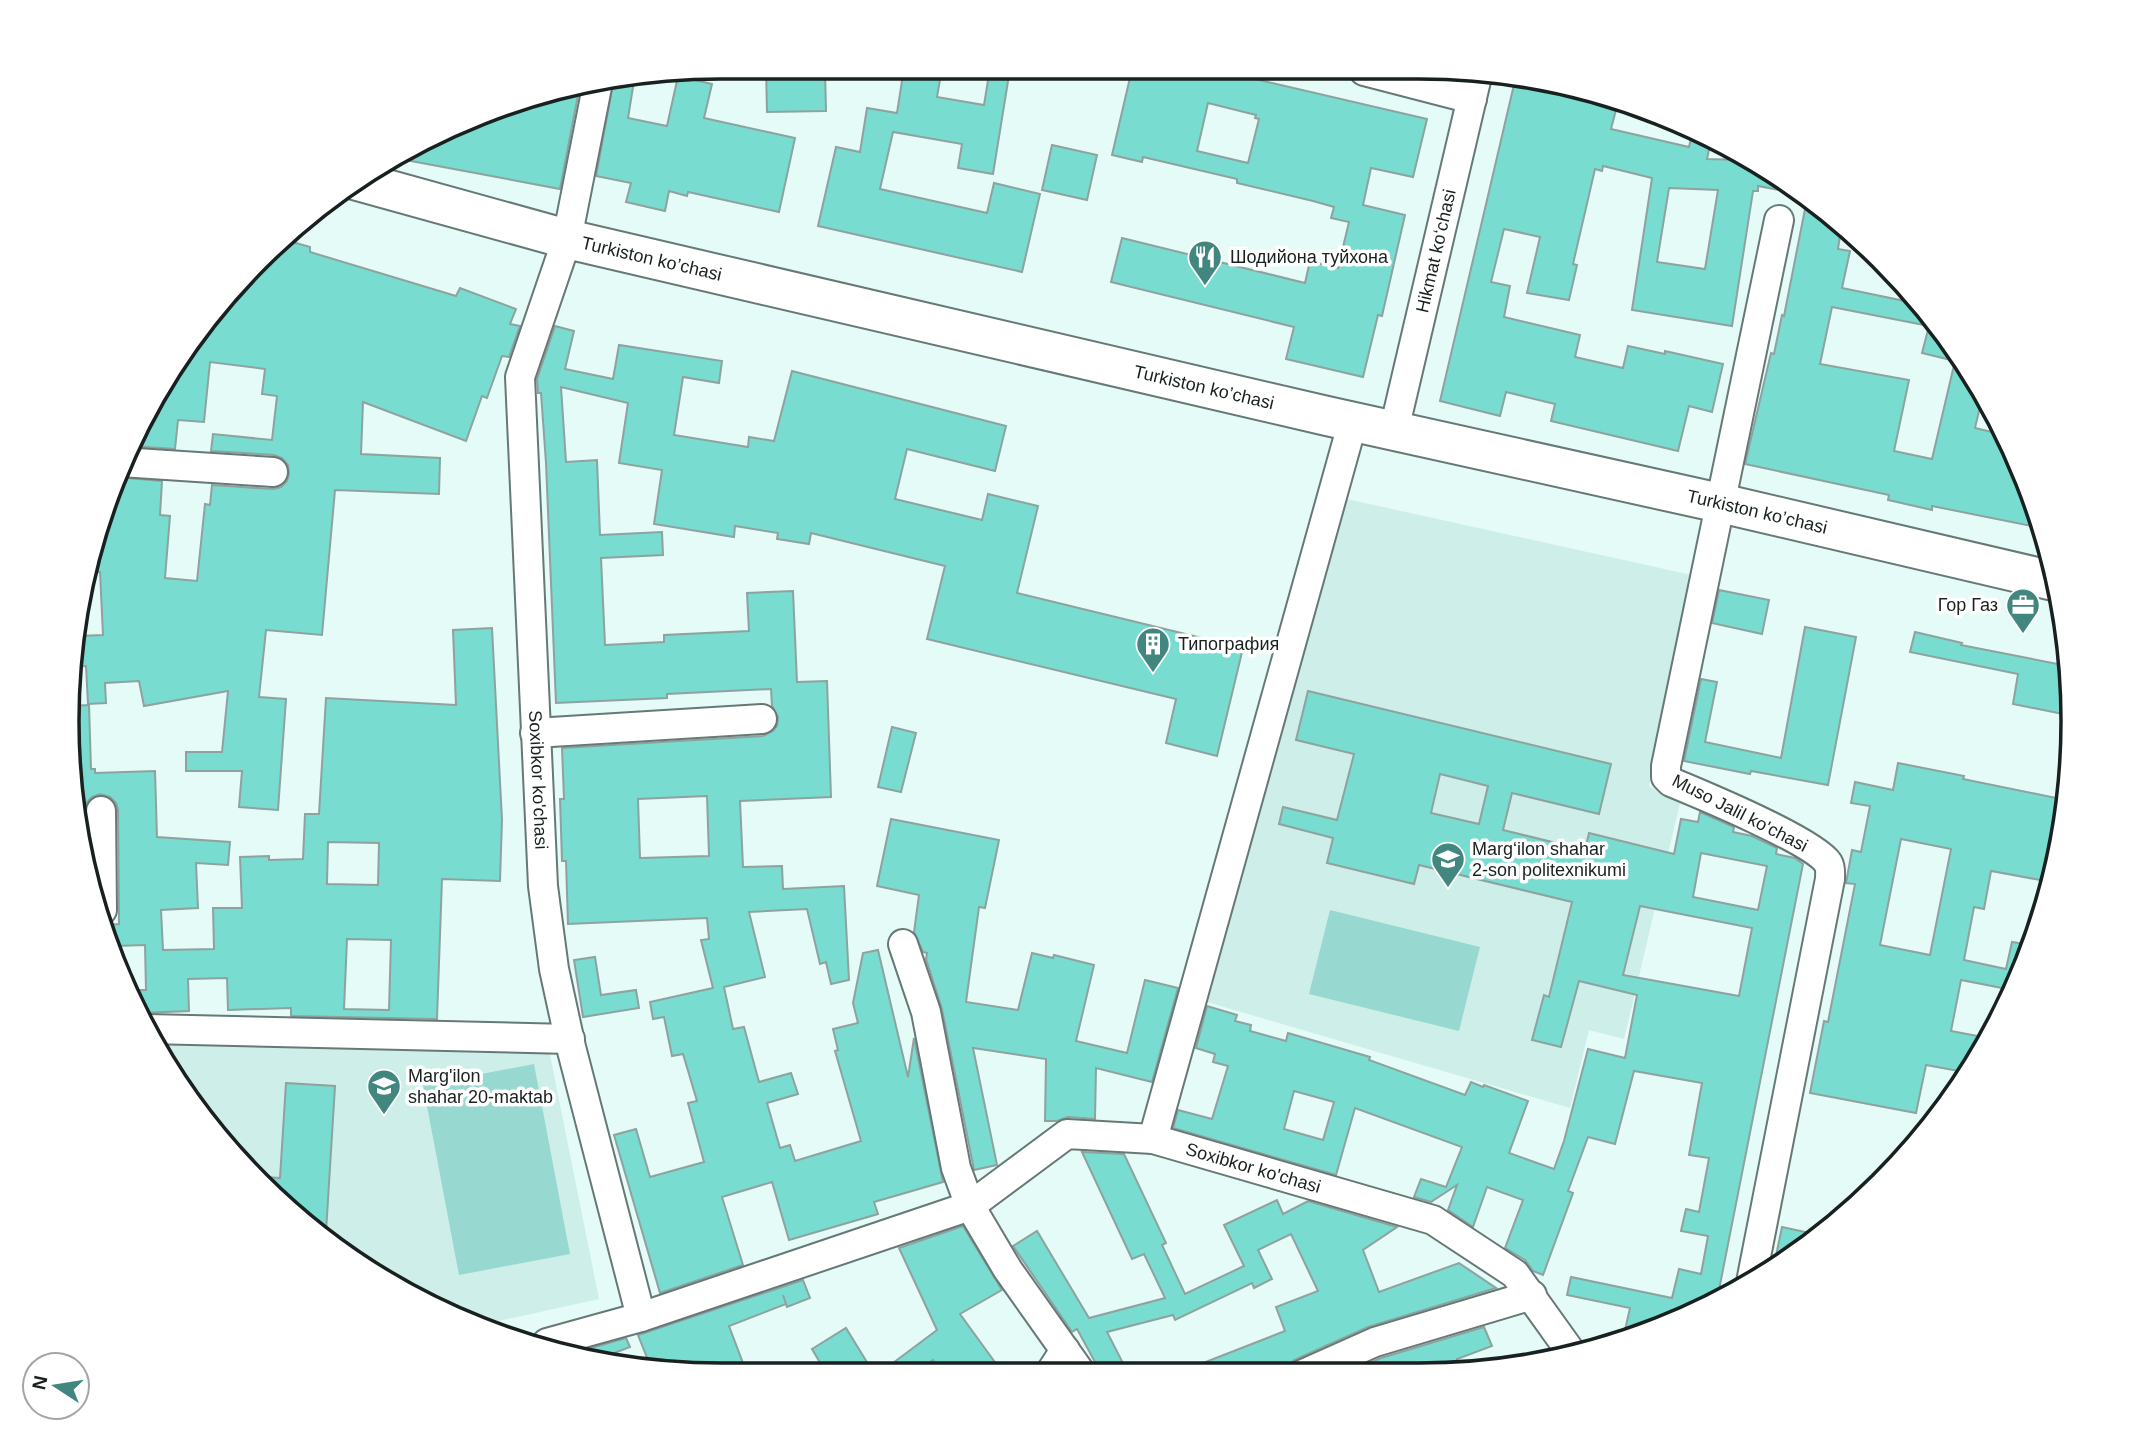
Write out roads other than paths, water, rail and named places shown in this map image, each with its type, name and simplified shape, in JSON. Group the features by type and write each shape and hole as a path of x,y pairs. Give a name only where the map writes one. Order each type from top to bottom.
{"main road":[{"name":"Turkiston ko’chasi","path":"369,184 566,239 2045,579"}],"street":[{"path":"1395,79 1472,99"},
{"name":"Hikmat koʻchasi","path":"1394,430 1476,81"},
{"name":"Soxibkor ko'chasi","path":"596,91 566,239 520,377 543,886 554,969 569,1039 641,1317"},
{"path":"1720,503 1779,220"},
{"path":"1153,1139 1353,422"},
{"path":"133,463 273,472"},
{"name":"Muso Jalil ko'chasi","path":"1720,503 1666,766 1666,777 1671,782 1738,811 1808,847 1830,865 1755,1268"},
{"path":"535,733 762,719"},
{"path":"101,811 102,890"},
{"path":"903,944 926,1012 956,1168 970,1206 1058,1362"},
{"path":"158,1029 569,1039"},
{"name":"Soxibkor ko'chasi","path":"555,1341 641,1317 970,1206 1067,1134 1153,1139 1433,1220 1515,1274 1566,1346"},
{"path":"1328,1363 1375,1342 1531,1295"}],"place":[{"name":"Шодийона туйхона","path":"1205,287"},
{"name":"Гор Газ","path":"2023,635"},
{"name":"Типография","path":"1153,674"},
{"name":"Margʻilon shahar 2-son politexnikumi","path":"1448,889"},
{"name":"Marg'ilon shahar 20-maktab","path":"384,1116"}]}
